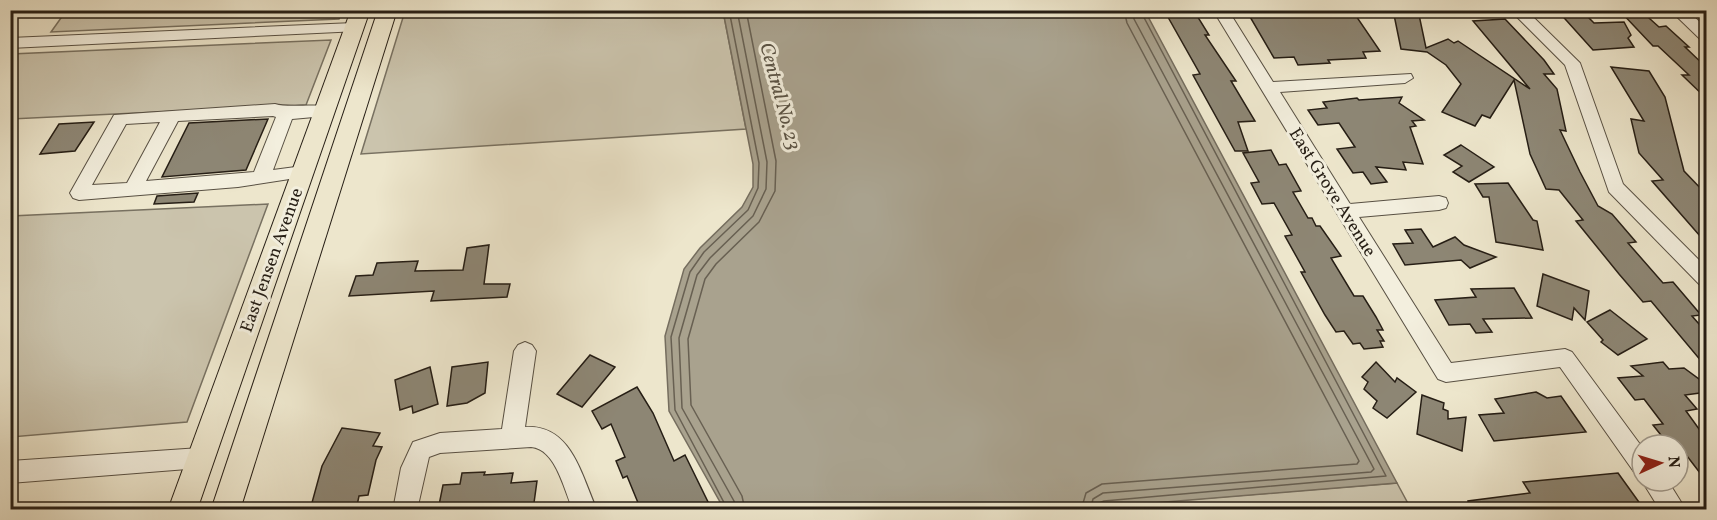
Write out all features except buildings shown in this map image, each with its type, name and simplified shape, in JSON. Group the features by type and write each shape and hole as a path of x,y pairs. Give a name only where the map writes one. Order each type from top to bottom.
{"main road":[{"name":"East Jensen Avenue","path":"225,510 388,10"},
{"name":"East Jensen Avenue","path":"182,510 358,19"}],"street":[{"name":"East Grove Avenue","path":"1221,10 1267,88 1446,373 1565,358 1630,448"},
{"path":"1517,10 1572,63 1615,187 1707,279"},
{"path":"1677,10 1707,36"},
{"path":"10,43 358,19"},
{"path":"1267,88 1405,78"},
{"path":"303,172 79,193 120,119 275,110 285,114 325,110"},
{"path":"261,177 285,114"},
{"path":"133,189 172,116"},
{"path":"1345,212 1439,203"},
{"path":"512,438 525,351"},
{"path":"405,510 413,468 421,449 440,443 544,438 557,448 585,510"},
{"path":"10,472 200,458"},
{"path":"1662,493 1674,510"}],"shaded area":[{"path":"66,11 342,11 339,19 51,32"},
{"path":"405,11 723,11 746,129 361,154"},
{"path":"331,40 306,105 11,119 11,54"},
{"path":"268,204 187,422 11,437 11,216"},
{"path":"1397,483 1411,509 1068,509"}],"water":[{"name":"Central No. 23","path":"723,11 1145,11 1397,483 1068,510 724,509 669,411 665,336 684,269 700,248 742,207 753,187 753,164"}]}
